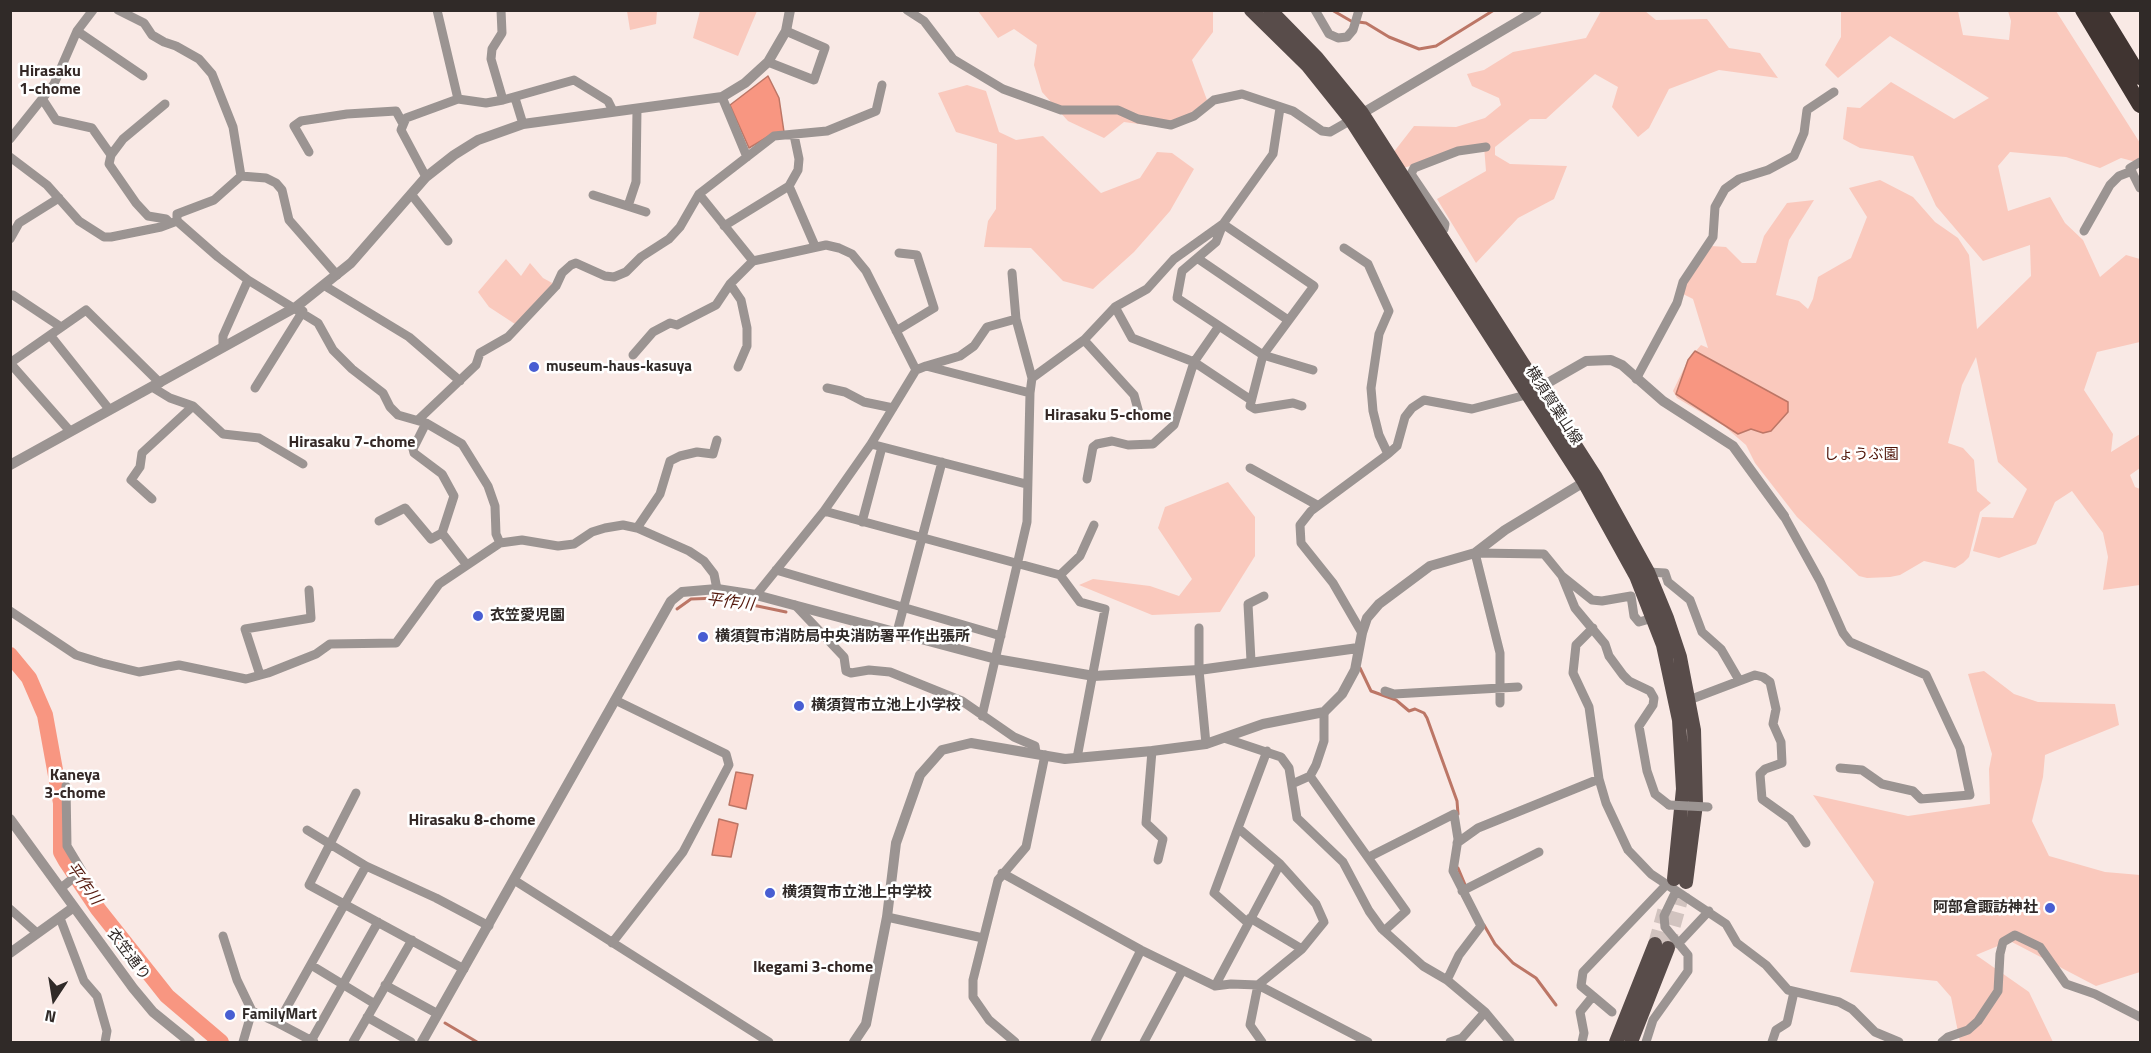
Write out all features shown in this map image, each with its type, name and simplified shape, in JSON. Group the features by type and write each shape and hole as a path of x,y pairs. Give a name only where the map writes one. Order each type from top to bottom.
{"highway":[{"path":"2083,10 2140,105"},
{"path":"2099,10 2140,77"}],"main road":[{"name":"横須賀葉山線","path":"1251,10 1277,17 1317,58 1648,572 1667,618 1689,700 1694,730 1696,804 1676,884"},
{"name":"横須賀葉山線","path":"1589,479 1653,618 1671,680 1682,756 1682,824 1676,884"},
{"path":"1616,1042 1667,945"},
{"path":"1631,1042 1667,945"}],"street":[{"path":"10,139 23,120 43,100 59,75 77,31 93,10"},
{"path":"118,10 144,24 152,35 164,42 176,45 199,59 212,74 233,127 242,176"},
{"path":"437,10 458,99"},
{"path":"501,10 502,33 492,49 491,59 503,100"},
{"path":"255,388 300,309 351,263 426,177 478,140 523,124 722,97 745,83 768,62 786,31 790,10"},
{"path":"907,10 924,21 953,59 1003,89 1061,110 1118,110 1159,125 1171,125 1194,116 1214,100 1242,94 1293,111 1322,131 1330,132 1537,10"},
{"path":"1315,10 1329,34 1338,38 1347,37 1353,30 1359,10"},
{"path":"77,31 143,76"},
{"path":"768,62 814,80 825,48 786,31"},
{"path":"402,122 422,110 458,99 486,103 515,98 574,80 608,101 613,111"},
{"path":"379,522 405,508 430,539 442,533 454,496 442,474 414,453 413,449 422,421 476,365 480,352 508,337 556,286 562,273 571,265 576,263 605,276 614,277 626,272 641,256 669,238 680,227 699,194 774,136 827,131 876,111 882,85"},
{"path":"1636,379 1677,303 1683,282 1713,237 1714,207 1725,189 1738,179 1768,170 1794,156 1804,133 1807,110 1834,92"},
{"path":"722,97 747,157"},
{"path":"515,98 523,124"},
{"path":"43,100 56,120 92,128 111,156"},
{"path":"165,104 123,139 111,156 109,164 136,203 148,216 174,222 248,280 300,309 318,322 333,350 383,393 390,407 398,415 422,421 462,444 488,486 495,506 496,534 500,543"},
{"path":"1280,108 1273,154 1223,224 1216,242 1182,271 1177,298 1263,355 1313,369"},
{"path":"628,206 636,182 638,109"},
{"path":"309,152 294,126 301,121 347,114 396,111 402,122 401,130 426,177"},
{"path":"724,226 789,186 798,170 800,159 794,135"},
{"path":"1432,236 1444,229 1444,224 1411,174 1414,168 1458,151 1486,147"},
{"path":"10,157 33,172 79,221 104,237 174,222"},
{"path":"2140,162 2130,168 2140,188"},
{"path":"2084,231 2110,185 2119,176 2132,171"},
{"path":"174,222 177,214 214,200 242,176 266,178 276,183 282,190 289,220 337,275"},
{"path":"789,186 815,246"},
{"path":"411,194 448,241"},
{"path":"699,194 753,261"},
{"path":"593,195 646,212"},
{"path":"10,239 19,223 59,198"},
{"path":"1032,378 1084,340 1115,307 1147,289 1174,259 1223,224"},
{"path":"1223,224 1314,286 1263,355 1250,406 1255,409 1293,403 1302,406"},
{"path":"633,355 653,332 670,323 676,325 716,305 730,284 753,261 815,246 839,248 857,259 866,271 916,370"},
{"path":"1344,248 1368,264 1389,311 1379,334 1371,388 1373,411 1379,435 1388,454"},
{"path":"896,331 934,308 917,255 899,254"},
{"path":"1197,258 1288,320"},
{"path":"982,716 1027,522 1026,484 1032,378 1016,319 1012,273"},
{"path":"223,347 223,336 248,280"},
{"path":"730,284 741,300 747,328 747,346 738,366"},
{"path":"324,286 409,337 460,381"},
{"path":"13,295 61,327"},
{"path":"1115,307 1132,338 1194,362 1251,400"},
{"path":"10,465 69,430 223,347 300,309"},
{"path":"69,430 10,363 86,310 170,398 193,406 223,434 259,438 303,464"},
{"path":"756,595 824,511 871,444 916,370 960,356 974,346 987,327 1016,319"},
{"path":"1087,479 1092,447 1112,441 1128,445 1154,444 1174,424 1194,362 1218,326"},
{"path":"50,335 109,409"},
{"path":"1084,340 1134,395 1139,413"},
{"path":"1362,633 1352,620 1333,583 1301,543 1300,525 1317,505 1397,447 1406,417 1412,408 1424,400 1472,409 1532,391 1586,361 1601,359 1622,365 1663,401 1733,446 1784,516 1820,581 1843,633 1850,642 1926,675 1960,748 1970,795 1921,799 1913,791 1882,784 1862,770 1840,768"},
{"path":"926,366 1030,393"},
{"path":"827,388 845,392 864,402 893,408"},
{"path":"152,499 131,480 140,467 142,453 193,406"},
{"path":"637,528 660,494 670,461 697,452 713,454 717,440"},
{"path":"871,444 1026,484"},
{"path":"862,522 882,447"},
{"path":"897,632 942,462"},
{"path":"1250,468 1317,505"},
{"path":"1475,553 1505,530 1589,479"},
{"path":"824,511 1060,575 1080,602 1105,609 1077,758"},
{"path":"10,611 76,655 102,663 139,672 179,665 235,679 260,675 316,654 330,644 396,643 439,584 500,543 522,540 558,546 574,544 592,532 605,528 622,525 637,528 689,551 704,561 714,574 717,589"},
{"path":"1060,575 1080,556 1095,525"},
{"path":"442,533 466,564"},
{"path":"1475,553 1500,653 1500,703"},
{"path":"854,1042 866,1024 886,917 896,843 920,775 934,757 952,746 971,743 1077,758 1206,744 1263,724 1324,712 1342,694 1352,676 1367,618 1379,604 1430,566 1475,553 1544,554 1562,576 1592,600 1602,601 1630,596 1634,616 1639,622 1653,618"},
{"path":"776,570 1001,636"},
{"path":"1648,572 1665,573 1668,582 1690,600 1702,632 1721,649 1739,680"},
{"path":"1562,576 1575,608 1593,628 1623,675 1629,681 1650,691 1654,698 1653,705 1639,726 1647,771 1655,794 1669,805 1713,808"},
{"path":"422,1042 671,601 682,592 717,589 756,595 996,659 1094,676 1199,670 1358,648"},
{"path":"260,675 245,629 311,618 309,590"},
{"path":"1251,661 1248,604 1264,596"},
{"path":"794,604 844,657 846,671 851,673 869,670 890,672 962,702 1014,737 1035,746 1041,754 1026,847 1002,873 973,980 973,997 989,1020 1010,1041"},
{"path":"1199,628 1199,670 1206,744"},
{"path":"1593,628 1576,645 1573,674 1588,707 1599,779 1606,803 1625,846 1651,874 1676,884 1726,924 1737,943 1766,965 1781,986 1794,992 1839,1002 1852,1009 1875,1032 1899,1042"},
{"path":"1689,700 1755,675 1763,676 1770,682 1776,709 1773,724 1781,742 1782,763 1765,769 1760,774 1762,799 1790,819 1806,843"},
{"path":"1385,691 1394,694 1518,687"},
{"path":"612,943 683,852 729,765 726,754 615,700"},
{"path":"1292,784 1310,776 1324,741 1324,712"},
{"path":"1224,738 1267,751 1281,758 1289,768 1297,818 1343,862 1369,911 1384,931 1423,966 1447,980 1485,1012 1510,1042"},
{"path":"1152,751 1146,823 1163,839 1158,860"},
{"path":"1267,751 1214,893 1249,920 1302,949"},
{"path":"1310,776 1406,911 1384,931"},
{"path":"1458,843 1478,828 1599,779"},
{"path":"61,888 82,871 67,846 66,786"},
{"path":"356,793 309,885 464,969"},
{"path":"1369,857 1454,814 1458,843 1453,871 1480,926 1459,955 1447,980"},
{"name":"衣笠通り","path":"10,819 153,1012 190,1042"},
{"path":"1238,828 1280,864 1316,904 1324,922 1302,949 1258,985 1250,1025 1262,1042"},
{"path":"307,830 366,866 436,898 489,926"},
{"path":"1462,891 1539,852"},
{"path":"1215,986 1280,864"},
{"path":"278,1023 366,866"},
{"path":"1002,873 1141,950 1215,986 1258,985 1368,1042"},
{"path":"514,880 768,1042"},
{"path":"1667,945 1664,916 1676,884"},
{"path":"1612,1012 1581,986 1583,972 1676,884"},
{"path":"10,953 74,907"},
{"path":"10,909 38,933"},
{"path":"1667,945 1709,911"},
{"path":"886,917 983,938"},
{"path":"60,918 84,981 97,996 107,1031 105,1042"},
{"path":"223,936 237,980 252,1011 312,1042 378,922"},
{"path":"1942,1042 1948,1036 1968,1030 1978,1021 1998,991 2003,942 2015,935 2040,947 2066,984 2095,994 2140,1017"},
{"path":"353,1042 412,940"},
{"path":"1646,1042 1653,1020 1688,971 1688,955 1667,945"},
{"path":"1095,1042 1141,950"},
{"path":"311,965 375,1004"},
{"path":"1144,1042 1182,970"},
{"path":"385,985 438,1014"},
{"path":"1772,1042 1776,1030 1787,1023 1794,992"},
{"path":"1582,1042 1584,1033 1580,1012 1593,996"},
{"path":"243,1042 252,1011"},
{"path":"1450,1042 1462,1038 1485,1012"},
{"path":"367,1017 411,1042"}],"green space":[{"path":"627,11 657,11 656,24 630,30"},
{"path":"700,11 757,11 738,56 693,38"},
{"path":"978,11 1213,11 1213,32 1192,60 1207,100 1190,114 1154,126 1124,122 1104,138 1068,121 1042,92 1034,65 1037,45 1014,29 998,38"},
{"path":"1601,11 1645,11 1656,20 1707,19 1729,48 1760,53 1778,78 1719,70 1669,89 1649,128 1638,137 1612,107 1618,87 1595,74 1546,119 1530,119 1495,147 1495,155 1510,164 1567,166 1554,199 1518,218 1476,263 1437,199 1486,171 1484,146 1403,168 1393,153 1414,126 1456,127 1485,118 1501,105 1499,98 1472,86 1467,74 1484,70 1513,52 1586,38"},
{"name":"しょうぶ園","path":"1841,11 1958,11 1963,35 2009,40 2011,21 2008,11 2056,11 2140,143 2140,163 2121,158 2100,168 2066,157 2010,152 1998,166 2008,211 2050,197 2065,223 2083,240 2100,277 2126,255 2140,259 2140,342 2097,352 2084,390 2113,434 2111,452 2140,434 2140,468 2130,475 2135,487 2140,489 2140,585 2103,590 2108,557 2103,533 2072,491 2055,502 2036,544 1999,558 1973,551 1982,517 2013,518 2027,489 1998,462 1976,357 1962,385 1948,443 1963,448 1974,460 1977,491 1991,503 1980,512 1969,557 1963,563 1955,568 1924,561 1900,575 1890,577 1859,576 1797,517 1755,463 1746,445 1724,426 1677,398 1673,391 1688,360 1701,345 1708,348 1693,299 1677,291 1711,246 1726,247 1742,263 1756,263 1764,236 1787,203 1814,200 1789,240 1776,295 1799,301 1808,309 1818,277 1851,258 1867,217 1849,188 1880,180 1913,197 1935,222 1958,238 1969,255 1977,329 2031,276 2030,245 1983,261 1936,206 1913,156 1860,148 1843,139 1847,107 1860,108 1891,82 1954,119 1989,98 1890,36 1838,78 1825,65 1841,37"},
{"path":"967,85 986,91 999,132 1016,140 1043,136 1101,193 1140,178 1157,152 1172,153 1194,169 1170,211 1134,252 1093,289 1063,281 1031,248 984,247 988,221 996,209 997,144 956,132 938,93"},
{"path":"506,259 521,276 530,263 543,278 554,284 515,324 489,307 478,292"},
{"path":"1228,482 1255,517 1255,556 1220,612 1152,615 1079,585 1093,579 1150,586 1179,596 1192,579 1158,528 1165,507"},
{"path":"1984,671 2014,694 2038,702 2115,704 2119,725 2045,755 2043,777 2032,821 2049,856 2105,872 2140,875 2140,972 2096,986 2010,941 1976,955 2029,992 2053,1042 1960,1042 1951,997 1937,981 1850,972 1874,882 1813,795 1908,816 1990,804 1989,769 1992,754 1968,674"}],"shaded area":[{"path":"768,76 779,98 784,132 774,133 749,148 730,105"},
{"path":"1695,351 1788,402 1788,412 1771,431 1763,433 1751,429 1738,434 1676,394 1688,360"},
{"path":"736,772 753,775 746,809 729,805"},
{"path":"719,819 738,824 731,857 712,855"}],"waterway":[{"path":"1332,10 1351,21 1366,23 1389,37 1419,49 1436,46 1494,10"},
{"name":"平作川","path":"677,609 691,599 719,598 786,612"},
{"name":"平作川","path":"10,655 29,678 45,715 61,803 61,852 98,909 167,996 221,1042"},
{"path":"1360,668 1371,691 1396,700 1409,711 1415,709 1424,713 1457,801 1458,814"},
{"path":"1458,868 1466,887"},
{"path":"1484,925 1495,944 1513,963 1536,978 1556,1005"},
{"path":"445,1023 477,1042"}],"tunnel":[{"path":"1668,946 1686,882"},
{"path":"1655,944 1665,908"}],"place":[{"name":"museum-haus-kasuya","path":"534,367"},
{"name":"衣笠愛児園","path":"478,616"},
{"name":"横須賀市消防局中央消防署平作出張所","path":"703,637"},
{"name":"横須賀市立池上小学校","path":"799,706"},
{"name":"横須賀市立池上中学校","path":"770,893"},
{"name":"阿部倉諏訪神社","path":"2050,908"},
{"name":"FamilyMart","path":"230,1015"}],"district":[{"name":"Hirasaku 1-chome","path":"50,81"},
{"name":"Hirasaku 5-chome","path":"1108,416"},
{"name":"Hirasaku 7-chome","path":"352,443"},
{"name":"Kaneya 3-chome","path":"75,785"},
{"name":"Hirasaku 8-chome","path":"472,821"},
{"name":"Ikegami 3-chome","path":"813,968"}]}
